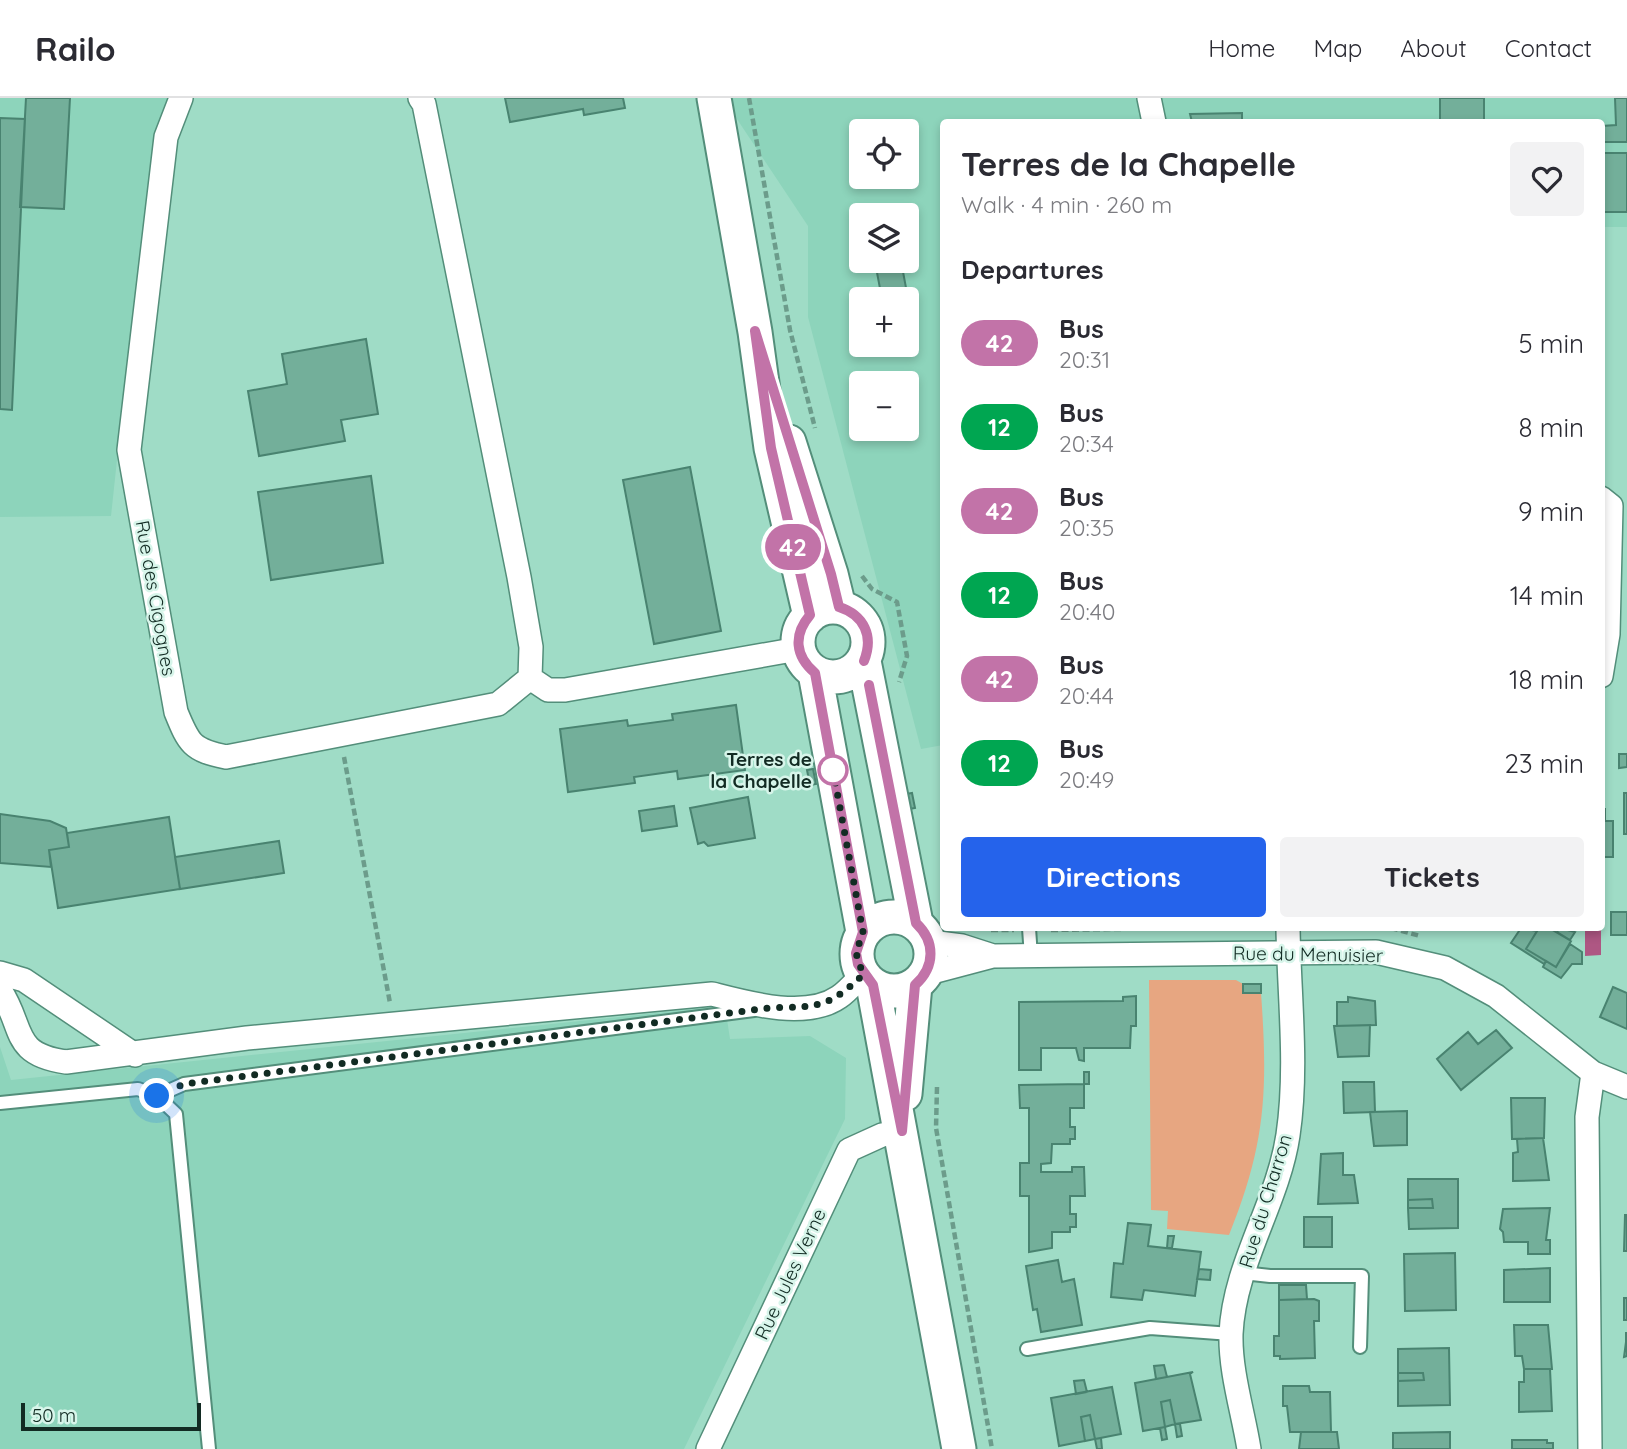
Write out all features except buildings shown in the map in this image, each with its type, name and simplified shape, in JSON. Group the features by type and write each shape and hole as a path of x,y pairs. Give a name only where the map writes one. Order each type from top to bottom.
{"main road":[{"path":"713,98 755,331 831,574 824,611 799,631 863,932 856,953 868,980 902,1131 959,1449"},
{"path":"807,661 836,678 847,676 864,661 868,650 866,627 859,618 824,611"},
{"path":"864,661 921,956 902,1131"},
{"path":"863,932 882,918 905,918 921,956"},
{"path":"868,980 894,991 921,956"}],"street":[{"name":"Rue des Cigognes","path":"181,98 166,138 129,450 176,712 187,740 202,752 226,757 498,704 530,678"},
{"path":"420,98 424,104 519,577 531,647 530,678 548,690 565,690 807,661"},
{"path":"1149,98 1153,119"},
{"path":"1605,501 1611,506 1608,634 1605,652"},
{"name":"Rue du Charron","path":"1250,1449 1231,1334 1243,1273 1267,1209 1288,1135 1291,1060 1288,931"},
{"name":"Rue du Menuisier","path":"921,956 962,946 993,956"},
{"name":"Rue du Menuisier","path":"921,956 1376,952 1446,968 1496,996 1593,1073 1627,1087"},
{"path":"0,973 24,980 135,1055"},
{"path":"0,990 25,1046 43,1059 66,1062 135,1055 247,1038 712,994 768,1008 815,1006 833,1000 868,980"},
{"path":"1590,1449 1587,1117 1593,1073"},
{"name":"Rue Jules Verne","path":"708,1449 849,1150 882,1135 902,1131"}],"lane":[{"path":"1029,931 1031,957"},
{"path":"157,1096 184,1084 768,1008"},
{"path":"0,1103 138,1089 157,1096 176,1114 209,1449"},
{"path":"1243,1273 1270,1276 1362,1276 1360,1347"},
{"path":"1027,1349 1150,1328 1231,1334"}],"path":[{"path":"750,98 790,330 816,429"},
{"path":"858,567 872,589 897,602 907,656 906,667 899,677 899,690"},
{"path":"340,734 394,1025"},
{"path":"937,1075 936,1128 992,1449"}],"shaded area":[{"path":"0,98 193,98 174,139 131,329 111,516 0,517"},
{"path":"723,98 1627,98 1627,227 1605,227 1605,119 940,119 940,746 921,749 808,317 808,226"},
{"path":"1585,931 1601,931 1601,955 1585,956"},
{"path":"1149,980 1236,980 1243,984 1243,993 1261,993 1264,1059 1262,1116 1251,1172 1229,1235 1167,1229 1168,1211 1151,1210"},
{"path":"725,1006 730,1039 810,1036 846,1058 845,1119 684,1449 0,1449 0,1047 11,1080"}],"bus line":[{"name":"42","path":"864,661 868,650 866,627 850,611 839,607 755,331 771,448 810,615 799,631 797,640 802,659 815,673 863,932 856,953 858,964 863,975 873,985 902,1131 915,985 925,974 932,953 925,931 916,923 869,685"}],"place":[{"name":"Terres de la Chapelle","path":"833,770"}],"route":[{"path":"157,1096 184,1084 768,1008 815,1006 838,998 863,975 856,953 863,932 833,770"}]}
